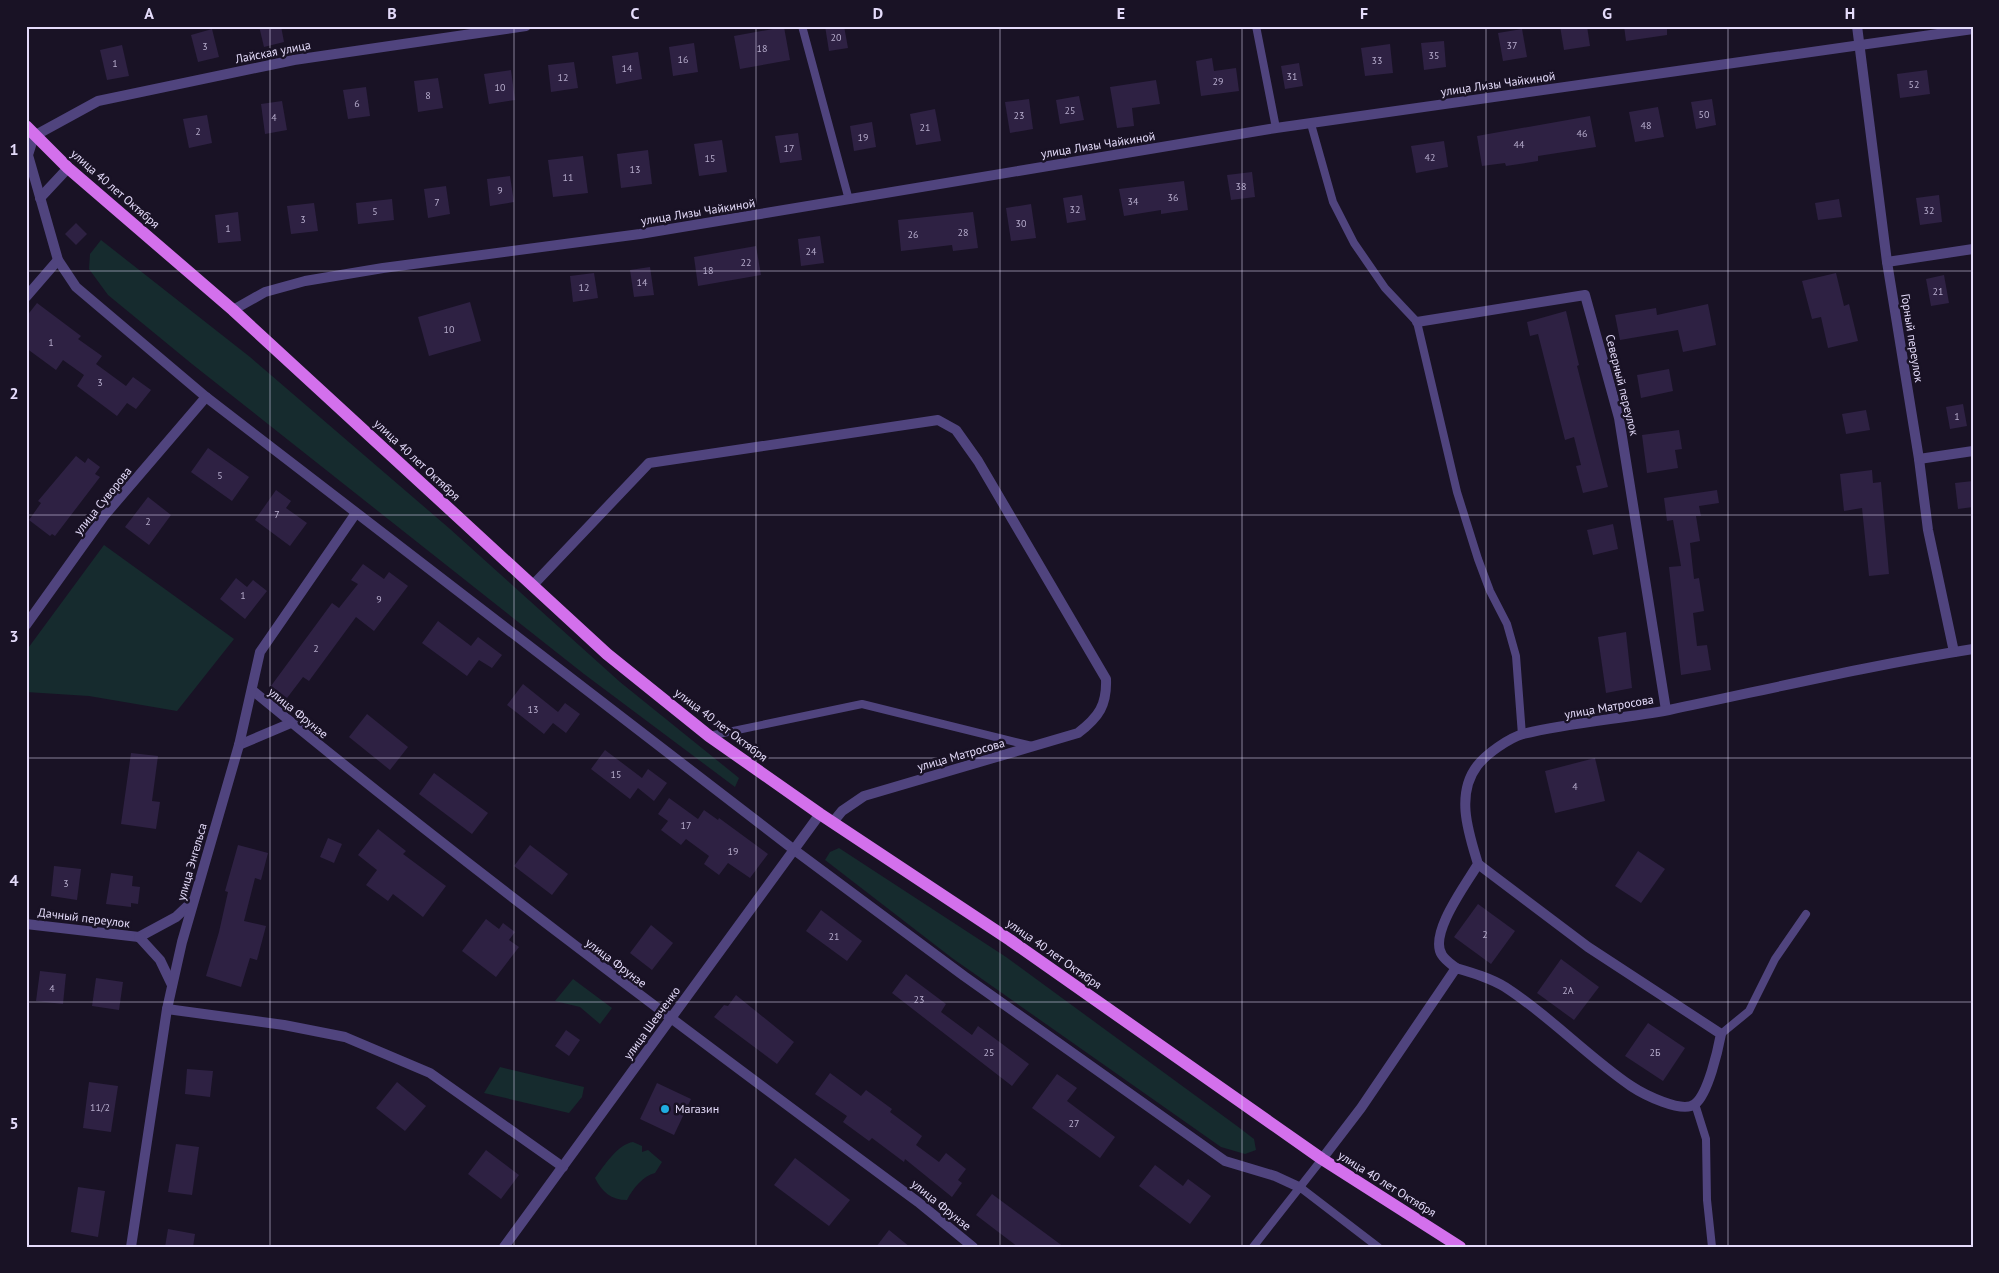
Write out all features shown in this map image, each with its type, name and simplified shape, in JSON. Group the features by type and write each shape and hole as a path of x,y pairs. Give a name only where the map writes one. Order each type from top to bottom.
{"main road":[{"name":"улица 40 лет Октября","path":"30,131 68,168 233,310 608,654 709,736 820,814 1010,940 1322,1159 1460,1247"}],"street":[{"name":"Лайская улица","path":"30,131 98,101 294,60 526,26"},
{"name":"Горный переулок","path":"1857,26 1887,262 1919,459 1928,530 1954,652"},
{"name":"улица Лизы Чайкиной","path":"233,310 265,292 305,281 383,268 640,234 1276,128 1973,29"},
{"path":"30,131 28,155 58,260 76,287 206,397 793,849 964,976 1226,1161 1275,1176 1300,1188"},
{"path":"40,198 68,168"},
{"path":"1887,262 1973,248"},
{"path":"26,297 58,260"},
{"name":"Северный переулок","path":"1416,322 1585,295 1620,418 1666,710"},
{"name":"улица Суворова","path":"26,625 104,516 206,397"},
{"name":"улица Матросова","path":"533,585 649,463 938,420 956,430 978,460 1106,679 1107,697 1097,716 1078,733 864,796 842,812 833,822"},
{"path":"1919,459 1973,450"},
{"name":"улица Энгельса","path":"131,1247 167,1009 194,900 239,745 260,652 356,512"},
{"name":"улица Матросова","path":"1478,864 1466,821 1465,802 1468,785 1477,766 1498,748 1522,734 1666,710 1973,649"},
{"name":"улица Фрунзе","path":"252,690 520,905 670,1019 918,1202 972,1247"},
{"path":"239,745 292,723"},
{"name":"улица Шевченко","path":"504,1247 820,814"},
{"path":"1478,864 1588,947 1721,1034 1715,1063 1695,1104 1686,1108 1672,1105 1651,1097 1632,1086 1544,1015 1504,986 1482,975 1456,968 1442,955 1439,948 1441,933 1447,915 1478,864"},
{"path":"172,986 160,960 139,937 176,918 194,900"},
{"name":"Дачный переулок","path":"26,924 139,937"},
{"path":"1322,1159 1361,1108 1456,968"},
{"path":"167,1009 284,1024 345,1037 430,1073 563,1167"}],"lane":[{"path":"802,26 849,200"},
{"path":"1256,26 1276,128"},
{"path":"1311,124 1333,202 1354,243 1385,288 1416,322 1457,492 1490,591 1508,624 1516,656 1522,734"},
{"path":"709,736 862,704 1034,746"},
{"path":"1721,1034 1749,1011 1775,959 1806,914"},
{"path":"1695,1104 1706,1139 1707,1200 1712,1247"},
{"path":"1253,1247 1322,1159"},
{"path":"1300,1188 1378,1247"}],"green space":[{"path":"101,240 250,357 450,529 620,682 739,778 735,787 584,674 192,364 108,295 89,269 90,254"},
{"path":"104,545 234,639 177,711 89,696 26,692 26,651"},
{"path":"839,848 1006,957 1254,1139 1256,1150 1245,1154 1221,1147 952,958 825,860 830,852"},
{"path":"573,979 612,1008 600,1024 580,1007 555,1001"},
{"path":"500,1067 584,1087 582,1097 569,1113 484,1093"},
{"path":"633,1142 642,1146 642,1152 648,1150 662,1162 655,1173 639,1183 627,1200 616,1199 604,1191 595,1178 617,1151"}],"building":[{"path":"259,26 281,26 284,42 264,47"},
{"path":"825,26 844,26 848,48 829,51"},
{"path":"1560,26 1587,26 1590,46 1564,50"},
{"path":"1624,26 1667,26 1667,35 1626,41"},
{"path":"784,27 790,60 740,69 734,36"},
{"path":"212,29 219,57 198,62 191,35"},
{"path":"1522,29 1527,57 1503,61 1498,33"},
{"path":"1444,41 1446,67 1424,70 1421,43"},
{"path":"694,43 698,72 673,76 669,47"},
{"path":"1390,44 1393,73 1365,76 1361,48"},
{"path":"122,45 129,76 107,80 100,50"},
{"path":"638,52 642,79 616,84 612,56"},
{"path":"1212,58 1214,71 1236,68 1239,91 1201,96 1196,61"},
{"path":"574,62 578,88 551,92 548,65"},
{"path":"1299,63 1303,86 1285,89 1281,66"},
{"path":"511,70 515,100 489,104 484,74"},
{"path":"1927,70 1930,94 1900,98 1897,74"},
{"path":"438,78 443,108 418,112 414,81"},
{"path":"1156,80 1160,104 1132,108 1134,126 1117,128 1110,87"},
{"path":"366,87 370,116 348,119 343,90"},
{"path":"1079,96 1084,120 1060,124 1056,100"},
{"path":"1029,99 1033,129 1010,133 1005,102"},
{"path":"1712,99 1716,125 1696,129 1691,102"},
{"path":"282,101 287,130 265,134 261,104"},
{"path":"1658,107 1664,137 1635,142 1629,112"},
{"path":"935,109 941,141 916,145 910,114"},
{"path":"207,115 212,143 189,148 183,119"},
{"path":"1590,116 1596,147 1538,156 1538,161 1506,166 1505,163 1482,166 1477,136"},
{"path":"872,122 876,147 854,151 850,126"},
{"path":"798,133 802,160 780,163 775,136"},
{"path":"722,140 727,172 699,176 694,144"},
{"path":"1444,141 1448,167 1416,173 1411,146"},
{"path":"648,150 652,184 621,188 617,154"},
{"path":"583,156 588,193 553,197 548,160"},
{"path":"1252,172 1255,197 1231,200 1227,175"},
{"path":"510,176 514,202 490,206 487,179"},
{"path":"1184,181 1188,210 1161,214 1161,210 1124,216 1119,189"},
{"path":"446,186 450,214 428,218 424,189"},
{"path":"1082,195 1086,220 1067,223 1063,198"},
{"path":"1939,195 1942,222 1920,225 1916,198"},
{"path":"392,199 394,220 358,224 356,203"},
{"path":"1839,199 1842,217 1818,220 1815,203"},
{"path":"314,203 318,231 291,234 287,206"},
{"path":"1031,204 1036,238 1011,241 1006,208"},
{"path":"238,212 241,241 218,243 215,215"},
{"path":"973,212 978,248 953,251 952,245 901,251 898,220"},
{"path":"76,223 87,234 76,245 65,234"},
{"path":"820,236 824,263 801,266 798,239"},
{"path":"756,246 761,275 698,286 694,257"},
{"path":"650,267 654,295 634,297 630,270"},
{"path":"594,273 598,298 573,302 570,276"},
{"path":"1836,273 1844,306 1849,304 1858,341 1828,348 1821,317 1812,319 1802,281"},
{"path":"1944,275 1949,303 1931,306 1926,279"},
{"path":"470,302 481,341 429,356 418,317"},
{"path":"37,303 81,336 78,339 102,356 96,364 126,386 133,377 151,390 136,409 127,403 117,416 77,386 84,375 63,360 56,370 26,348 26,317"},
{"path":"1708,304 1716,345 1683,352 1678,330 1620,340 1615,315 1656,308 1657,315"},
{"path":"1566,311 1579,365 1577,366 1608,487 1583,493 1576,466 1581,465 1574,437 1565,440 1538,334 1530,336 1527,322"},
{"path":"1669,369 1673,391 1641,398 1637,375"},
{"path":"1963,404 1967,426 1950,429 1946,407"},
{"path":"1866,410 1870,430 1846,434 1842,414"},
{"path":"1679,430 1682,449 1675,450 1678,468 1647,473 1642,435"},
{"path":"208,448 249,477 232,501 191,472"},
{"path":"76,456 85,463 88,458 100,467 95,474 100,477 55,536 52,534 50,536 29,520 41,503 38,501"},
{"path":"1872,470 1873,483 1881,482 1889,574 1869,576 1862,508 1844,511 1840,474"},
{"path":"1973,481 1973,507 1958,509 1955,483"},
{"path":"276,490 291,501 286,508 307,523 290,546 255,520"},
{"path":"1717,490 1719,503 1699,506 1701,516 1696,516 1700,541 1690,543 1694,579 1699,578 1704,611 1693,613 1697,646 1707,645 1711,670 1681,675 1669,567 1681,566 1673,520 1667,521 1664,498"},
{"path":"148,497 171,515 149,545 125,527"},
{"path":"1613,524 1618,549 1593,555 1587,530"},
{"path":"363,564 384,579 389,572 408,586 374,631 356,617 309,681 303,677 287,698 271,686 332,603 339,608 358,584 351,580"},
{"path":"236,578 247,587 253,580 267,591 245,619 220,599"},
{"path":"438,621 471,646 478,637 502,655 492,668 479,660 467,676 422,643"},
{"path":"1626,632 1632,688 1606,693 1598,637"},
{"path":"523,684 558,712 565,703 580,714 566,733 553,723 544,734 507,705"},
{"path":"367,714 408,747 390,770 349,737"},
{"path":"605,750 642,778 648,769 667,783 654,801 638,788 630,799 591,769"},
{"path":"131,753 158,756 152,801 160,802 156,829 121,824"},
{"path":"1595,758 1605,801 1555,813 1545,771"},
{"path":"434,773 488,813 472,834 419,794"},
{"path":"669,798 698,819 704,810 718,820 719,818 768,854 750,878 728,863 719,875 704,864 709,856 686,839 681,845 661,830 668,821 658,814"},
{"path":"378,829 406,851 403,854 446,886 423,917 393,894 388,901 366,885 377,870 358,855"},
{"path":"328,838 342,844 334,863 320,857"},
{"path":"238,845 268,853 261,880 255,878 244,921 266,926 257,960 250,958 241,987 206,976 219,932 228,892 225,891"},
{"path":"530,845 568,874 552,895 514,866"},
{"path":"1638,851 1665,869 1641,903 1615,886"},
{"path":"54,866 81,869 77,900 51,896"},
{"path":"111,873 133,876 132,886 140,887 138,904 131,903 131,907 106,904"},
{"path":"1478,904 1515,931 1491,964 1454,937"},
{"path":"821,910 862,941 847,961 806,931"},
{"path":"486,919 499,929 503,923 515,932 509,940 519,947 496,977 462,951"},
{"path":"651,925 673,943 652,970 630,953"},
{"path":"1561,959 1599,987 1574,1020 1537,993"},
{"path":"40,971 66,974 63,1004 36,1001"},
{"path":"906,974 946,1004 941,1012 972,1035 978,1026 1029,1064 1012,1086 892,993"},
{"path":"96,978 123,982 119,1010 92,1006"},
{"path":"736,995 794,1042 777,1064 714,1017 724,1005 728,1006"},
{"path":"1648,1023 1685,1048 1663,1081 1625,1056"},
{"path":"566,1030 580,1040 569,1056 555,1046"},
{"path":"187,1069 213,1071 210,1097 185,1094"},
{"path":"830,1073 861,1096 866,1090 892,1109 890,1112 922,1136 916,1145 939,1162 946,1153 966,1169 958,1180 962,1183 952,1197 905,1159 904,1162 872,1138 869,1141 843,1122 847,1116 815,1094"},
{"path":"1057,1074 1077,1088 1067,1101 1115,1137 1100,1158 1032,1108"},
{"path":"89,1082 118,1086 111,1132 83,1128"},
{"path":"397,1082 426,1106 405,1131 376,1108"},
{"name":"Магазин","path":"657,1083 691,1099 674,1135 640,1119"},
{"path":"176,1144 199,1147 192,1195 168,1192"},
{"path":"486,1150 519,1175 501,1199 468,1174"},
{"path":"795,1158 850,1200 829,1226 774,1185"},
{"path":"1155,1165 1183,1186 1188,1179 1211,1196 1190,1224 1139,1186"},
{"path":"78,1187 105,1191 98,1237 71,1232"},
{"path":"992,1194 1064,1247 1018,1247 976,1215"},
{"path":"168,1229 195,1234 193,1247 165,1247"},
{"path":"889,1230 910,1247 876,1247"}],"place":[{"name":"Магазин","path":"665,1109"}]}
